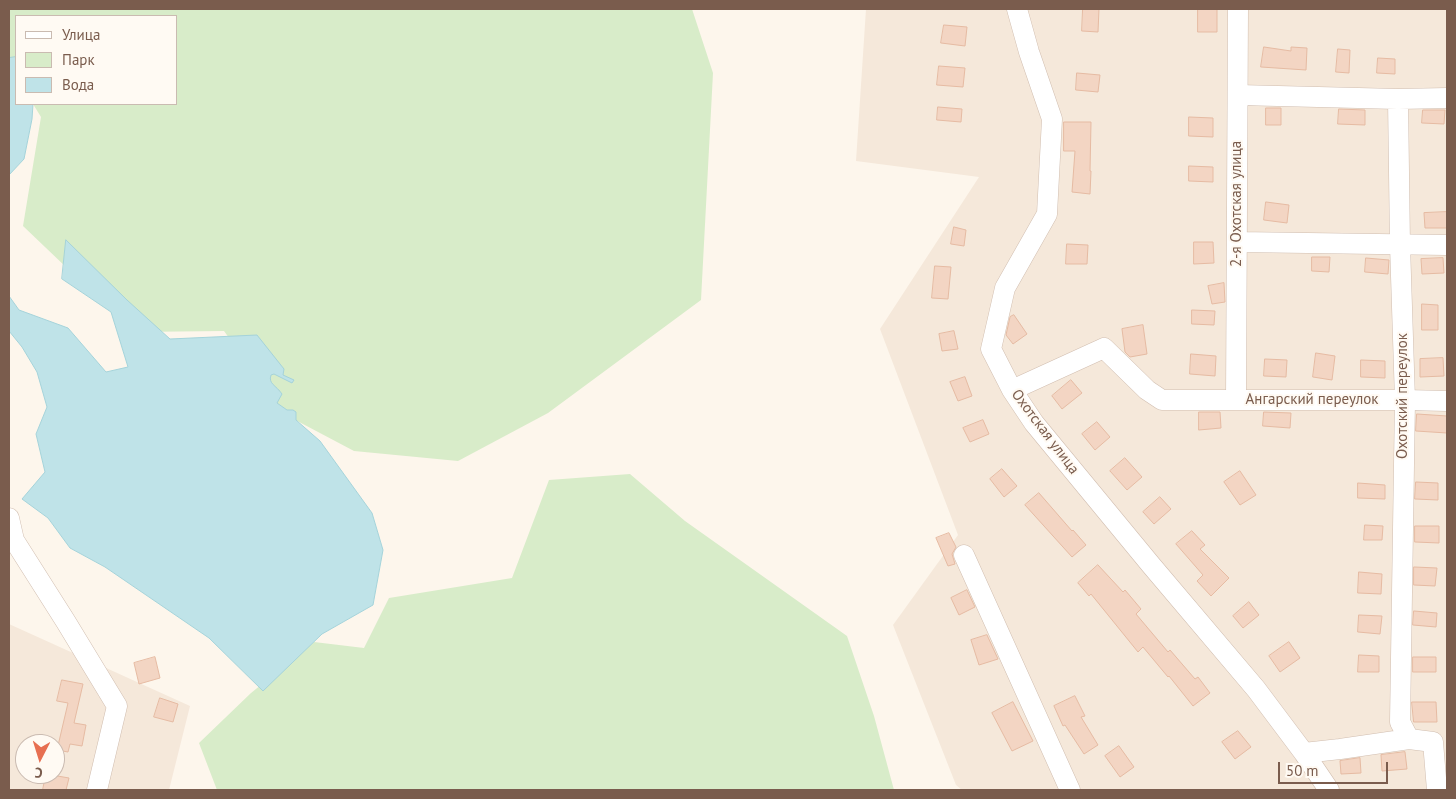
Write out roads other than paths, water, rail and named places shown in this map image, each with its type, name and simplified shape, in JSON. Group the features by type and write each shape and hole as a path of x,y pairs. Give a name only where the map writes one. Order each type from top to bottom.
{"street":[{"name":"Охотская улица","path":"1017,9 1029,52 1052,119 1047,214 1005,288 991,349 1012,390 1034,423 1256,689 1304,753 1328,790"},
{"name":"2-я Охотская улица","path":"1236,400 1238,9"},
{"path":"1238,95 1398,99 1447,98"},
{"name":"Охотский переулок","path":"1398,99 1405,400 1400,722 1409,739"},
{"path":"1238,242 1447,245"},
{"name":"Ангарский переулок","path":"1012,390 1104,348 1147,390 1162,400 1447,401"},
{"path":"9,518 14,540 117,706 97,790"},
{"path":"964,555 1070,790"},
{"path":"1304,753 1340,750 1409,739 1440,741 1436,790"}],"water":[{"path":"15,57 15,105 33,105 24,159 9,175 9,58"},
{"path":"66,240 170,339 257,335 284,369 283,375 294,380 292,383 274,374 271,375 272,383 282,394 277,403 287,410 296,412 296,420 320,441 372,513 383,550 373,605 322,634 263,691 209,638 105,567 70,548 48,518 22,499 45,472 36,434 47,407 37,372 22,347 9,331 9,296 19,310 68,328 106,372 128,367 111,312 62,279"}]}
